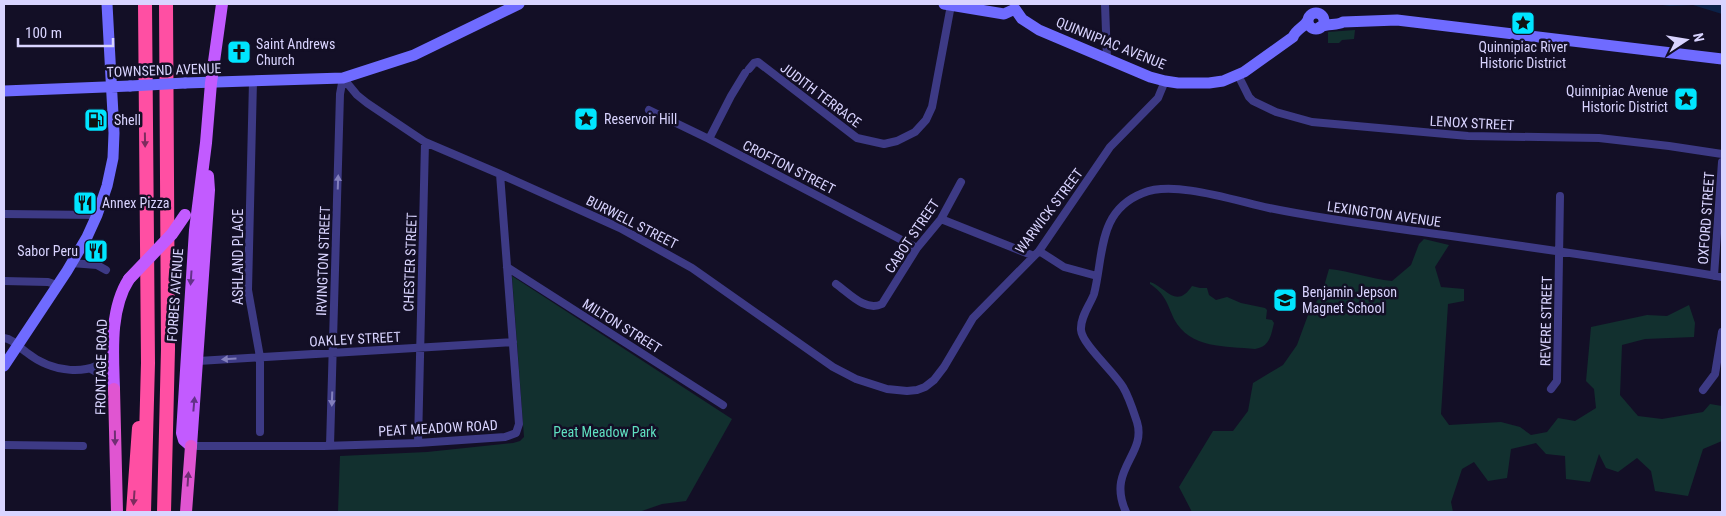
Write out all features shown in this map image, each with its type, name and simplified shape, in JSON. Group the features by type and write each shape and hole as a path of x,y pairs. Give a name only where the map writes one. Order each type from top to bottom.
{"highway":[{"path":"144,512 148,410 145,4"},
{"path":"164,512 168,372 166,4"},
{"path":"133,512 148,292"},
{"path":"168,372 172,468 171,512"},
{"name":"FRONTAGE ROAD","path":"114,389 117,512"},
{"name":"FORBES AVENUE","path":"186,512 190,446"}],"main road":[{"path":"4,366 87,237 97,215 111,172 114,133 107,4"},
{"name":"FORBES AVENUE","path":"190,446 184,440 182,433 185,364 200,189 211,83 222,4"},
{"name":"TOWNSEND AVENUE","path":"4,91 343,78 414,55 519,4"},
{"name":"QUINNIPIAC AVENUE","path":"947,5 1004,14 1015,9 1022,19 1039,30 1165,82 1214,83 1238,75 1294,36 1295,33 1316,18 1343,22 1397,20 1722,59"},
{"name":"FORBES AVENUE","path":"190,446 198,361 196,231 209,190 206,143"},
{"name":"FRONTAGE ROAD","path":"114,389 113,354 116,312 124,287 129,279 172,234 200,189"},
{"path":"172,234 196,231"}],"street":[{"path":"1105,4 1106,59"},
{"name":"JUDITH TERRACE","path":"709,139 730,96 747,71 754,63 758,62 857,138 884,144 897,142 915,132 926,120 932,107 947,5"},
{"name":"LENOX STREET","path":"1238,75 1253,101 1276,112 1312,122 1468,136 1599,138 1722,154"},
{"name":"BURWELL STREET","path":"343,78 362,99 425,142 620,228 676,259 726,291 833,367 856,380 887,389 907,391"},
{"name":"IRVINGTON STREET","path":"330,446 340,97 343,78"},
{"name":"ASHLAND PLACE","path":"253,82 248,290 260,357 260,432"},
{"name":"WARWICK STREET","path":"907,391 925,387 934,380 972,318 1036,254 1110,147 1158,98 1165,82"},
{"name":"CROFTON STREET","path":"649,110 709,139 918,248"},
{"name":"CHESTER STREET","path":"418,442 425,142"},
{"name":"OXFORD STREET","path":"1718,277 1722,162"},
{"name":"PEAT MEADOW ROAD","path":"190,446 330,446 505,437 516,433 519,424 500,174"},
{"name":"CABOT STREET","path":"836,284 868,306 882,304 918,248 941,219 961,182"},
{"name":"LEXINGTON AVENUE","path":"1126,512 1120,493 1121,480 1126,464 1136,446 1139,432 1124,388 1086,342 1081,330 1083,318 1094,294 1104,236 1112,219 1124,204 1144,192 1162,188 1185,190 1309,216 1718,277"},
{"name":"REVERE STREET","path":"1551,389 1557,381 1560,196"},
{"path":"4,214 97,215"},
{"path":"941,219 1036,254 1064,267 1097,276"},
{"path":"71,263 97,265 106,270"},
{"name":"MILTON STREET","path":"507,268 723,405"},
{"path":"4,281 57,284"},
{"path":"1703,390 1715,374 1722,332"},
{"path":"4,338 18,345 47,366 58,369 91,369 106,362 113,354"},
{"name":"OAKLEY STREET","path":"198,361 513,342"},
{"path":"91,369 107,378 114,389"},
{"path":"4,445 83,446"}],"green space":[{"path":"1355,30 1354,39 1342,40 1339,43 1328,43 1328,32"},
{"path":"1424,239 1449,245 1435,267 1441,287 1464,289 1464,301 1448,304 1441,414 1449,425 1501,422 1520,427 1531,435 1547,432 1558,418 1575,421 1596,408 1594,389 1586,381 1591,327 1647,315 1667,316 1689,305 1695,323 1694,337 1645,339 1622,345 1620,395 1638,416 1662,419 1703,412 1710,404 1722,406 1722,441 1703,449 1688,496 1655,491 1651,471 1637,458 1618,472 1606,468 1599,454 1590,482 1566,479 1565,456 1546,454 1536,443 1511,449 1507,478 1488,481 1474,462 1462,469 1451,502 1453,512 1192,512 1179,487 1213,431 1233,431 1248,411 1253,383 1283,365 1297,345 1308,315 1322,293 1329,269 1392,281 1411,265 1419,244"},
{"name":"Peat Meadow Park","path":"512,276 732,419 686,501 662,504 639,512 338,512 340,456 427,452 513,443 520,441 524,437"},
{"path":"1150,282 1176,297 1186,293 1192,286 1207,288 1209,295 1216,300 1227,297 1241,303 1265,308 1267,310 1266,319 1272,320 1274,323 1269,340 1264,346 1255,349 1221,346 1199,341 1181,329 1165,299"}],"water":[{"path":"1655,4 1722,4 1722,14 1693,5 1670,6"}],"place":[{"name":"Quinnipiac River Historic District","path":"1523,23"},
{"name":"Saint Andrews Church","path":"239,52"},
{"name":"Quinnipiac Avenue Historic District","path":"1686,99"},
{"name":"Reservoir Hill","path":"586,119"},
{"name":"Shell","path":"96,120"},
{"name":"Annex Pizza","path":"85,203"},
{"name":"Sabor Peru","path":"96,251"},
{"name":"Benjamin Jepson Magnet School","path":"1285,300"}]}
